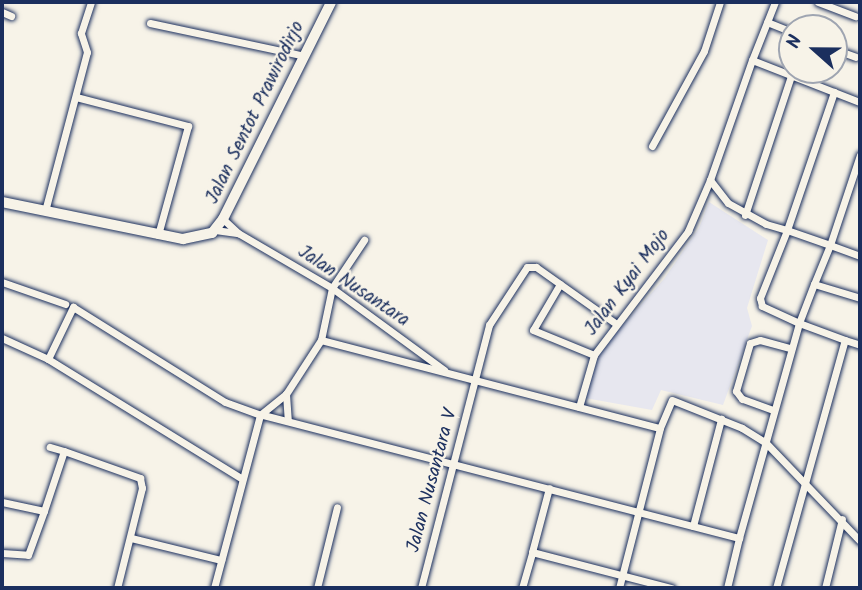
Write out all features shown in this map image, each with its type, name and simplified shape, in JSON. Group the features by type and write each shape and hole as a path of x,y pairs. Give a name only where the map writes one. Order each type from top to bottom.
{"street":[{"path":"45,211 87,52 81,33 90,2"},
{"name":"Jalan Sentot Prawirodirjo","path":"2,203 191,240 215,230 223,219 331,2"},
{"path":"652,146 704,51 720,2"},
{"name":"Jalan Kyai Mojo","path":"579,407 594,355 615,323 688,231 710,180 775,2"},
{"path":"818,2 855,16"},
{"path":"2,12 11,16"},
{"path":"767,22 778,26"},
{"path":"150,23 305,56"},
{"path":"848,54 856,57"},
{"path":"752,60 778,71"},
{"path":"745,215 788,84"},
{"path":"812,84 860,102"},
{"path":"834,92 787,230 771,268 761,304 799,323 860,345"},
{"path":"76,97 188,126 158,235"},
{"path":"727,588 790,348 830,246 860,155"},
{"path":"710,180 728,203 745,215 860,256"},
{"path":"223,219 237,233"},
{"path":"215,230 237,233"},
{"name":"Jalan Nusantara","path":"237,233 332,288 448,372"},
{"path":"214,588 242,479 262,415 286,394 321,340 332,288 364,240"},
{"name":"Jalan Nusantara V","path":"421,588 491,319 527,268 536,267 560,284"},
{"path":"2,282 65,304"},
{"path":"594,355 533,330 560,284 615,323"},
{"path":"814,284 860,298"},
{"path":"48,359 73,307 225,402 262,415 739,538"},
{"path":"2,338 48,359 242,479"},
{"path":"321,340 660,428"},
{"path":"773,410 740,398 736,391 754,340 790,348"},
{"path":"776,588 804,478 845,340"},
{"path":"286,394 288,420"},
{"path":"619,588 660,428 672,400 721,419 766,443 804,478 860,541"},
{"path":"692,526 721,419"},
{"path":"50,447 140,478 142,488 117,588"},
{"path":"2,553 27,555 64,451"},
{"path":"522,588 549,488"},
{"path":"2,502 44,511"},
{"path":"317,588 337,506"},
{"path":"825,588 842,519"},
{"path":"131,538 221,560"},
{"path":"532,552 671,588"}],"shaded area":[{"path":"709,202 768,240 747,308 752,326 723,405 661,390 652,410 585,398 601,350 664,279 699,228"}]}
